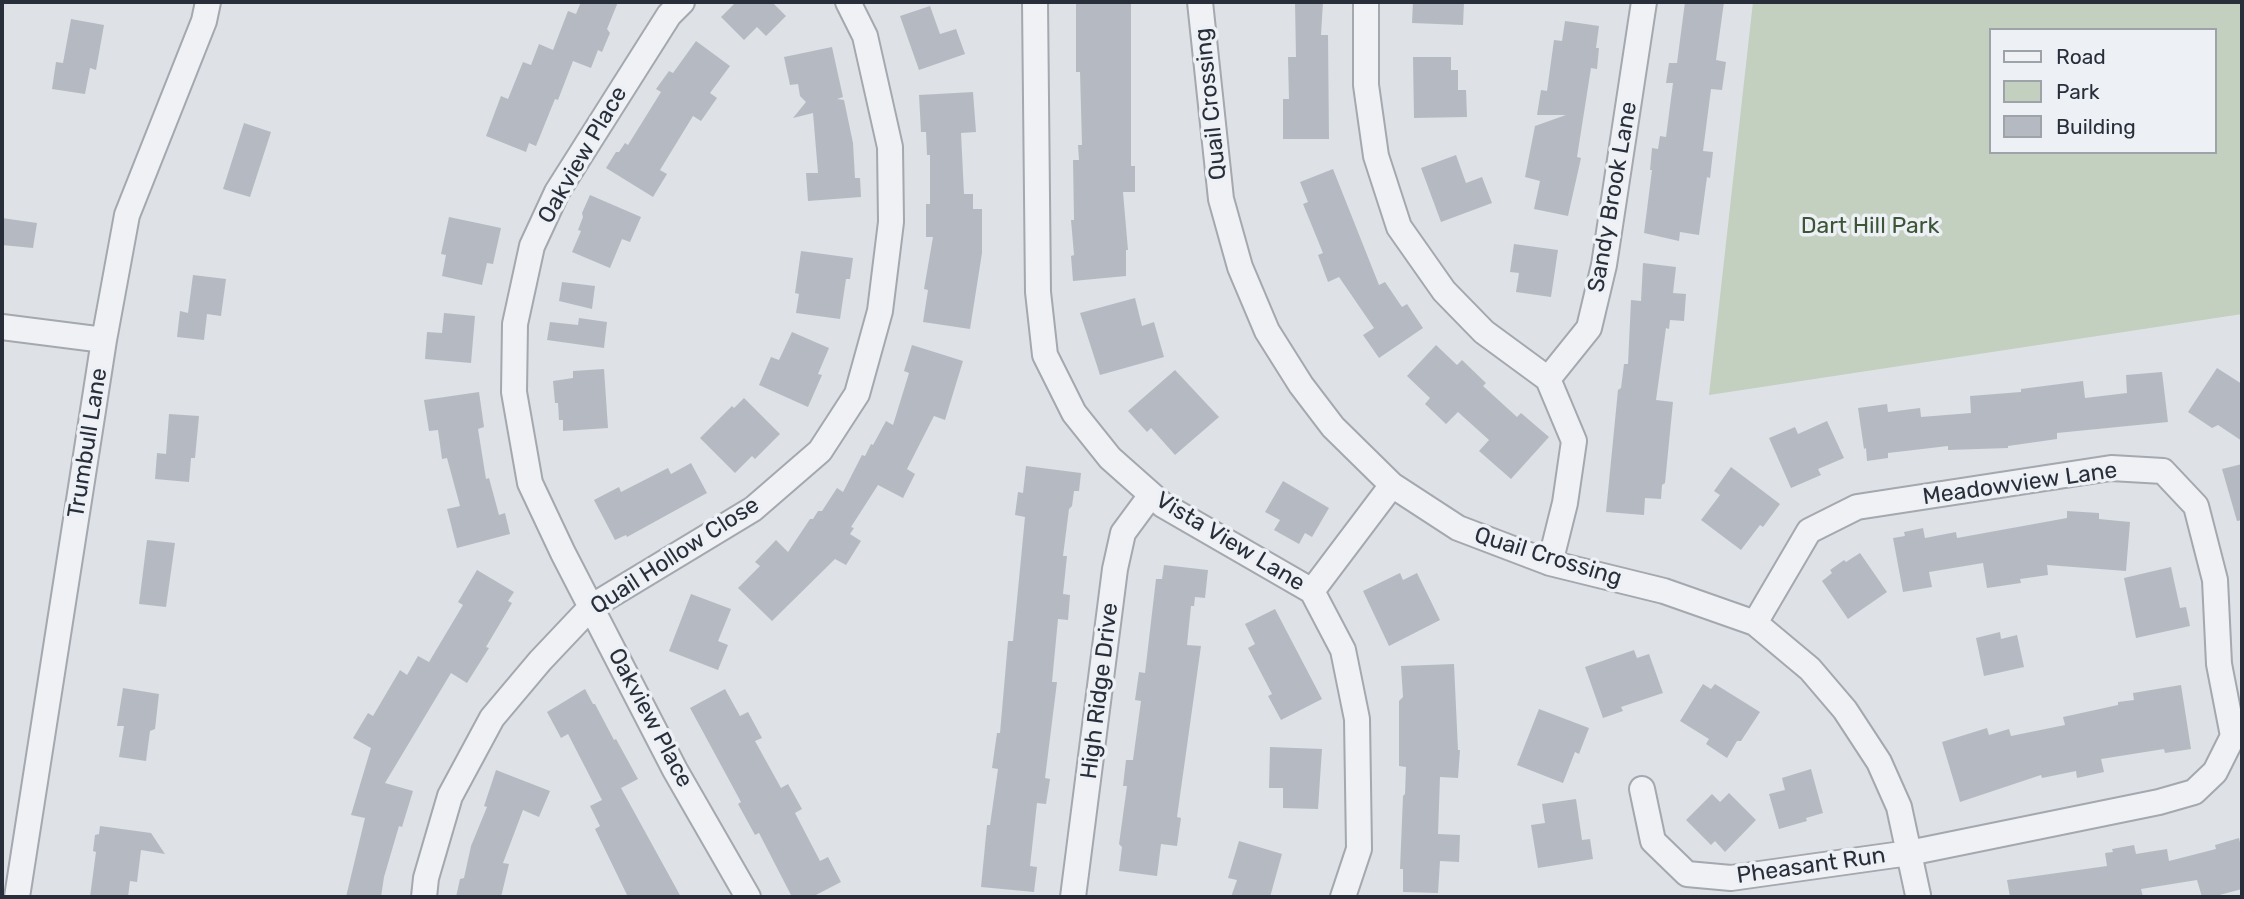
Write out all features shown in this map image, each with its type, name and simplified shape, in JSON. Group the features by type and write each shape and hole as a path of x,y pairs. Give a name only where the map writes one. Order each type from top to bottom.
{"street":[{"name":"Trumbull Lane","path":"17,897 104,340 127,215 204,22 208,2"},
{"name":"Oakview Place","path":"682,2 669,15 557,192 532,246 515,324 514,392 530,483 562,553 676,770 748,897"},
{"name":"Quail Hollow Close","path":"424,897 426,878 450,796 492,718 540,661 591,607 753,509 820,451 857,394 880,311 891,222 890,147 865,36 848,2"},
{"name":"Vista View Lane","path":"1035,2 1038,292 1045,355 1074,413 1110,458 1151,495 1163,505 1312,592 1343,650 1357,719 1359,849 1343,897"},
{"name":"Quail Crossing","path":"1200,2 1221,199 1240,267 1267,331 1301,385 1333,427 1392,485 1458,528 1550,563 1664,592 1755,624 1810,669 1852,721 1879,762 1899,807 1918,895"},
{"path":"1366,2 1366,85 1376,156 1399,227 1444,291 1468,316 1484,332 1548,379 1574,441 1565,503 1550,563"},
{"name":"Sandy Brook Lane","path":"1548,379 1588,328 1605,265 1644,2"},
{"path":"2,327 104,340"},
{"name":"Meadowview Lane","path":"1755,624 1809,531 1857,507 2111,468 2163,471 2196,506 2216,580 2220,664 2234,736 2216,772 2193,792 2159,802 1909,853"},
{"path":"1312,592 1392,485"},
{"name":"High Ridge Drive","path":"1073,897 1115,569 1123,533 1151,495"},
{"name":"Pheasant Run","path":"1642,789 1653,841 1688,874 1731,878 1909,853"}],"green space":[{"name":"Dart Hill Park","path":"1753,2 2242,2 2242,314 1709,395"}],"building":[{"path":"581,2 618,2 607,29 610,33 602,52 598,50 591,68 573,61 536,146 529,143 526,152 486,136 501,96 508,99 523,62 531,65 539,44 553,50 568,11 576,14"},
{"path":"736,2 772,2 786,16 766,36 757,27 744,40 721,17"},
{"path":"1076,2 1131,2 1131,166 1135,166 1135,192 1123,192 1128,250 1126,276 1073,281 1073,160 1079,160 1078,145 1082,145 1080,72 1076,72"},
{"path":"1295,2 1323,2 1321,35 1328,35 1329,139 1283,139 1283,99 1289,99 1288,57 1296,57"},
{"path":"1413,2 1464,2 1463,25 1412,23"},
{"path":"1685,2 1724,2 1716,60 1726,62 1722,90 1711,89 1703,151 1713,152 1699,235 1680,232 1679,241 1644,233 1652,148 1658,149 1660,136 1666,137 1673,83 1666,83 1669,63 1677,63"},
{"path":"930,6 940,34 956,29 965,54 919,70 900,16"},
{"path":"71,19 104,25 96,70 90,68 85,94 52,89 56,62 63,63"},
{"path":"1565,21 1599,26 1597,69 1591,68 1577,157 1581,158 1568,216 1534,209 1540,181 1525,177 1535,126 1566,115 1537,115 1541,90 1547,91 1554,40 1562,41"},
{"path":"696,41 730,66 710,93 717,98 701,121 693,116 660,170 667,174 653,197 606,168 616,152 619,152 625,143 628,145 661,92 656,89 669,71 673,73"},
{"path":"832,47 843,97 837,99 844,100 853,143 855,178 860,178 861,197 808,201 806,173 818,173 813,113 793,118 806,102 800,96 798,84 790,85 784,57"},
{"path":"1413,57 1451,57 1451,70 1458,70 1458,90 1466,90 1467,117 1414,118"},
{"path":"973,92 976,132 961,133 964,194 973,194 973,209 982,209 982,253 970,329 923,322 928,290 924,289 933,237 926,237 926,204 930,204 930,155 927,155 926,132 921,132 919,95"},
{"path":"244,123 271,132 250,197 223,189"},
{"path":"1456,155 1466,183 1482,177 1492,203 1441,222 1421,168"},
{"path":"1333,169 1379,285 1385,282 1402,307 1407,304 1423,328 1379,358 1363,335 1374,328 1339,277 1328,282 1318,255 1323,253 1303,204 1308,202 1300,182"},
{"path":"590,195 641,217 630,242 622,239 610,268 572,252 581,231 578,230 582,213"},
{"path":"449,217 501,228 493,264 487,263 482,285 442,276 446,255 441,254"},
{"path":"2,218 37,223 33,248 2,245"},
{"path":"1514,244 1558,250 1551,297 1516,292 1519,273 1510,272"},
{"path":"801,251 853,258 850,279 846,279 840,319 796,313 799,294 795,293"},
{"path":"1643,263 1676,267 1673,293 1686,294 1684,321 1670,320 1669,329 1666,328 1656,400 1673,402 1665,483 1662,485 1661,499 1645,498 1644,515 1606,512 1618,390 1621,388 1624,364 1628,364 1631,300 1641,301"},
{"path":"193,275 226,279 221,316 207,314 204,340 177,337 180,311 188,313"},
{"path":"562,282 595,286 592,309 559,301"},
{"path":"1135,298 1142,326 1154,322 1164,357 1100,375 1080,313"},
{"path":"444,313 475,316 471,363 425,359 427,332 442,333"},
{"path":"579,318 607,322 604,348 547,340 550,322 578,325"},
{"path":"792,332 829,348 818,374 822,375 808,407 759,385 771,357 779,360"},
{"path":"912,345 963,361 945,420 934,416 907,469 915,474 903,498 878,485 851,527 854,528 850,534 861,541 846,565 835,559 772,621 738,588 760,566 755,562 776,540 788,552 810,519 813,519 818,511 822,511 837,488 843,492 862,455 865,456 871,444 873,445 886,421 893,425 909,373 904,371"},
{"path":"1436,345 1457,365 1462,360 1486,383 1483,386 1517,417 1521,413 1549,437 1511,479 1479,451 1489,440 1458,412 1446,424 1425,404 1430,398 1407,376"},
{"path":"2217,368 2242,384 2242,441 2218,425 2212,428 2188,412"},
{"path":"604,369 608,428 563,431 563,420 559,420 558,403 555,403 553,381 573,378 573,371"},
{"path":"1175,370 1219,417 1175,455 1151,428 1147,432 1128,411"},
{"path":"2162,372 2168,422 2057,433 2057,439 2008,448 1948,450 1948,446 1888,453 1888,458 1867,461 1858,408 1887,404 1888,412 1920,408 1921,417 1971,413 1970,396 2021,392 2021,389 2083,381 2085,398 2127,393 2126,375"},
{"path":"479,392 484,427 478,429 486,479 489,478 499,515 505,513 510,534 457,548 447,509 460,506 447,458 442,459 438,430 429,431 424,400"},
{"path":"744,398 780,434 755,459 752,456 735,473 700,438 732,406 734,408"},
{"path":"169,414 199,416 195,458 191,458 189,482 155,479 157,453 166,454"},
{"path":"1827,421 1844,458 1818,469 1821,475 1791,488 1769,438 1795,427 1798,434"},
{"path":"691,463 707,493 627,537 626,535 615,540 594,500 619,487 621,492 668,468 671,474"},
{"path":"2242,464 2242,520 2237,521 2222,469"},
{"path":"1026,466 1081,473 1079,491 1074,491 1069,509 1063,556 1067,556 1063,594 1070,595 1068,620 1058,619 1052,682 1057,682 1045,778 1050,779 1046,804 1037,803 1030,866 1037,867 1034,892 981,887 987,825 990,825 998,769 992,768 997,733 1000,733 1008,641 1013,641 1025,517 1015,515 1018,492 1023,493"},
{"path":"1731,467 1780,504 1741,550 1701,520 1720,495 1714,491"},
{"path":"1283,481 1329,508 1312,537 1305,533 1299,544 1274,530 1280,520 1265,512"},
{"path":"2067,511 2099,513 2099,519 2130,522 2126,571 2047,565 2048,575 2020,579 2021,583 1987,588 1983,563 1929,572 1932,587 1903,592 1893,538 1905,536 1904,532 1923,528 1925,538 1956,532 1957,538 2067,518"},
{"path":"147,540 175,543 166,607 139,604"},
{"path":"1860,553 1887,592 1848,619 1822,581 1832,573 1830,570"},
{"path":"1164,565 1208,570 1205,598 1195,597 1194,606 1191,606 1187,645 1201,646 1177,817 1181,818 1177,846 1161,844 1157,876 1119,871 1122,847 1119,844 1127,786 1123,786 1126,760 1133,760 1141,701 1135,700 1139,672 1145,673 1156,579 1162,579"},
{"path":"2171,567 2180,608 2186,607 2190,626 2136,638 2124,578"},
{"path":"477,570 514,592 508,601 512,603 467,683 451,673 385,783 413,791 402,827 399,826 381,897 346,897 365,818 351,815 371,748 353,738 368,713 373,716 400,670 407,675 418,656 429,662 463,605 458,602"},
{"path":"1400,573 1403,580 1417,573 1440,620 1389,646 1363,591"},
{"path":"691,594 731,609 718,641 728,645 718,670 669,651"},
{"path":"1275,609 1322,699 1281,720 1268,696 1272,694 1248,648 1255,644 1245,624"},
{"path":"2000,632 2001,639 2017,635 2024,667 1984,676 1976,638"},
{"path":"1634,650 1637,658 1649,654 1663,693 1621,707 1623,711 1603,718 1585,667"},
{"path":"1454,664 1460,750 1458,778 1440,777 1438,834 1460,835 1459,862 1440,861 1438,893 1403,892 1403,869 1400,869 1406,767 1399,766 1399,701 1403,697 1401,666"},
{"path":"1703,684 1711,689 1715,684 1760,712 1727,758 1706,744 1709,739 1680,721"},
{"path":"2181,685 2191,749 2165,753 2164,749 2101,759 2104,772 2077,778 2076,771 2042,778 2041,775 1960,802 1942,742 1987,728 1989,735 2009,729 2011,736 2065,725 2063,717 2134,700 2133,693"},
{"path":"123,688 159,694 155,729 150,731 146,761 119,757 124,726 117,726"},
{"path":"585,689 638,779 621,788 681,897 628,897 595,829 600,826 590,806 602,800 568,734 561,738 547,712"},
{"path":"725,689 740,716 748,712 762,738 755,741 781,788 788,784 802,809 795,813 820,861 828,857 841,882 812,897 792,897 759,833 755,835 738,804 741,802 690,708"},
{"path":"1539,709 1589,728 1579,754 1575,752 1563,783 1517,765"},
{"path":"1270,747 1322,749 1318,809 1283,808 1283,788 1269,788"},
{"path":"1811,769 1823,813 1779,829 1769,794 1785,790 1782,778"},
{"path":"496,770 550,791 539,817 523,810 503,863 509,864 501,897 456,897 460,879 464,878 471,846 487,807 484,806"},
{"path":"1729,793 1756,820 1725,852 1715,841 1711,845 1686,820 1712,794 1720,802"},
{"path":"1576,799 1582,840 1590,839 1593,859 1538,868 1531,825 1545,823 1542,804"},
{"path":"100,826 151,833 165,854 141,850 137,882 130,881 128,897 90,897 96,852 93,851 95,835 99,834"},
{"path":"2239,838 2242,852 2242,889 2212,897 2202,897 2197,880 2141,889 2143,897 2010,897 2007,880 2107,866 2105,853 2113,852 2112,849 2134,845 2136,854 2167,849 2169,861 2216,849 2215,845"},
{"path":"1239,841 1282,854 1270,897 1231,897 1237,880 1228,878"}]}
